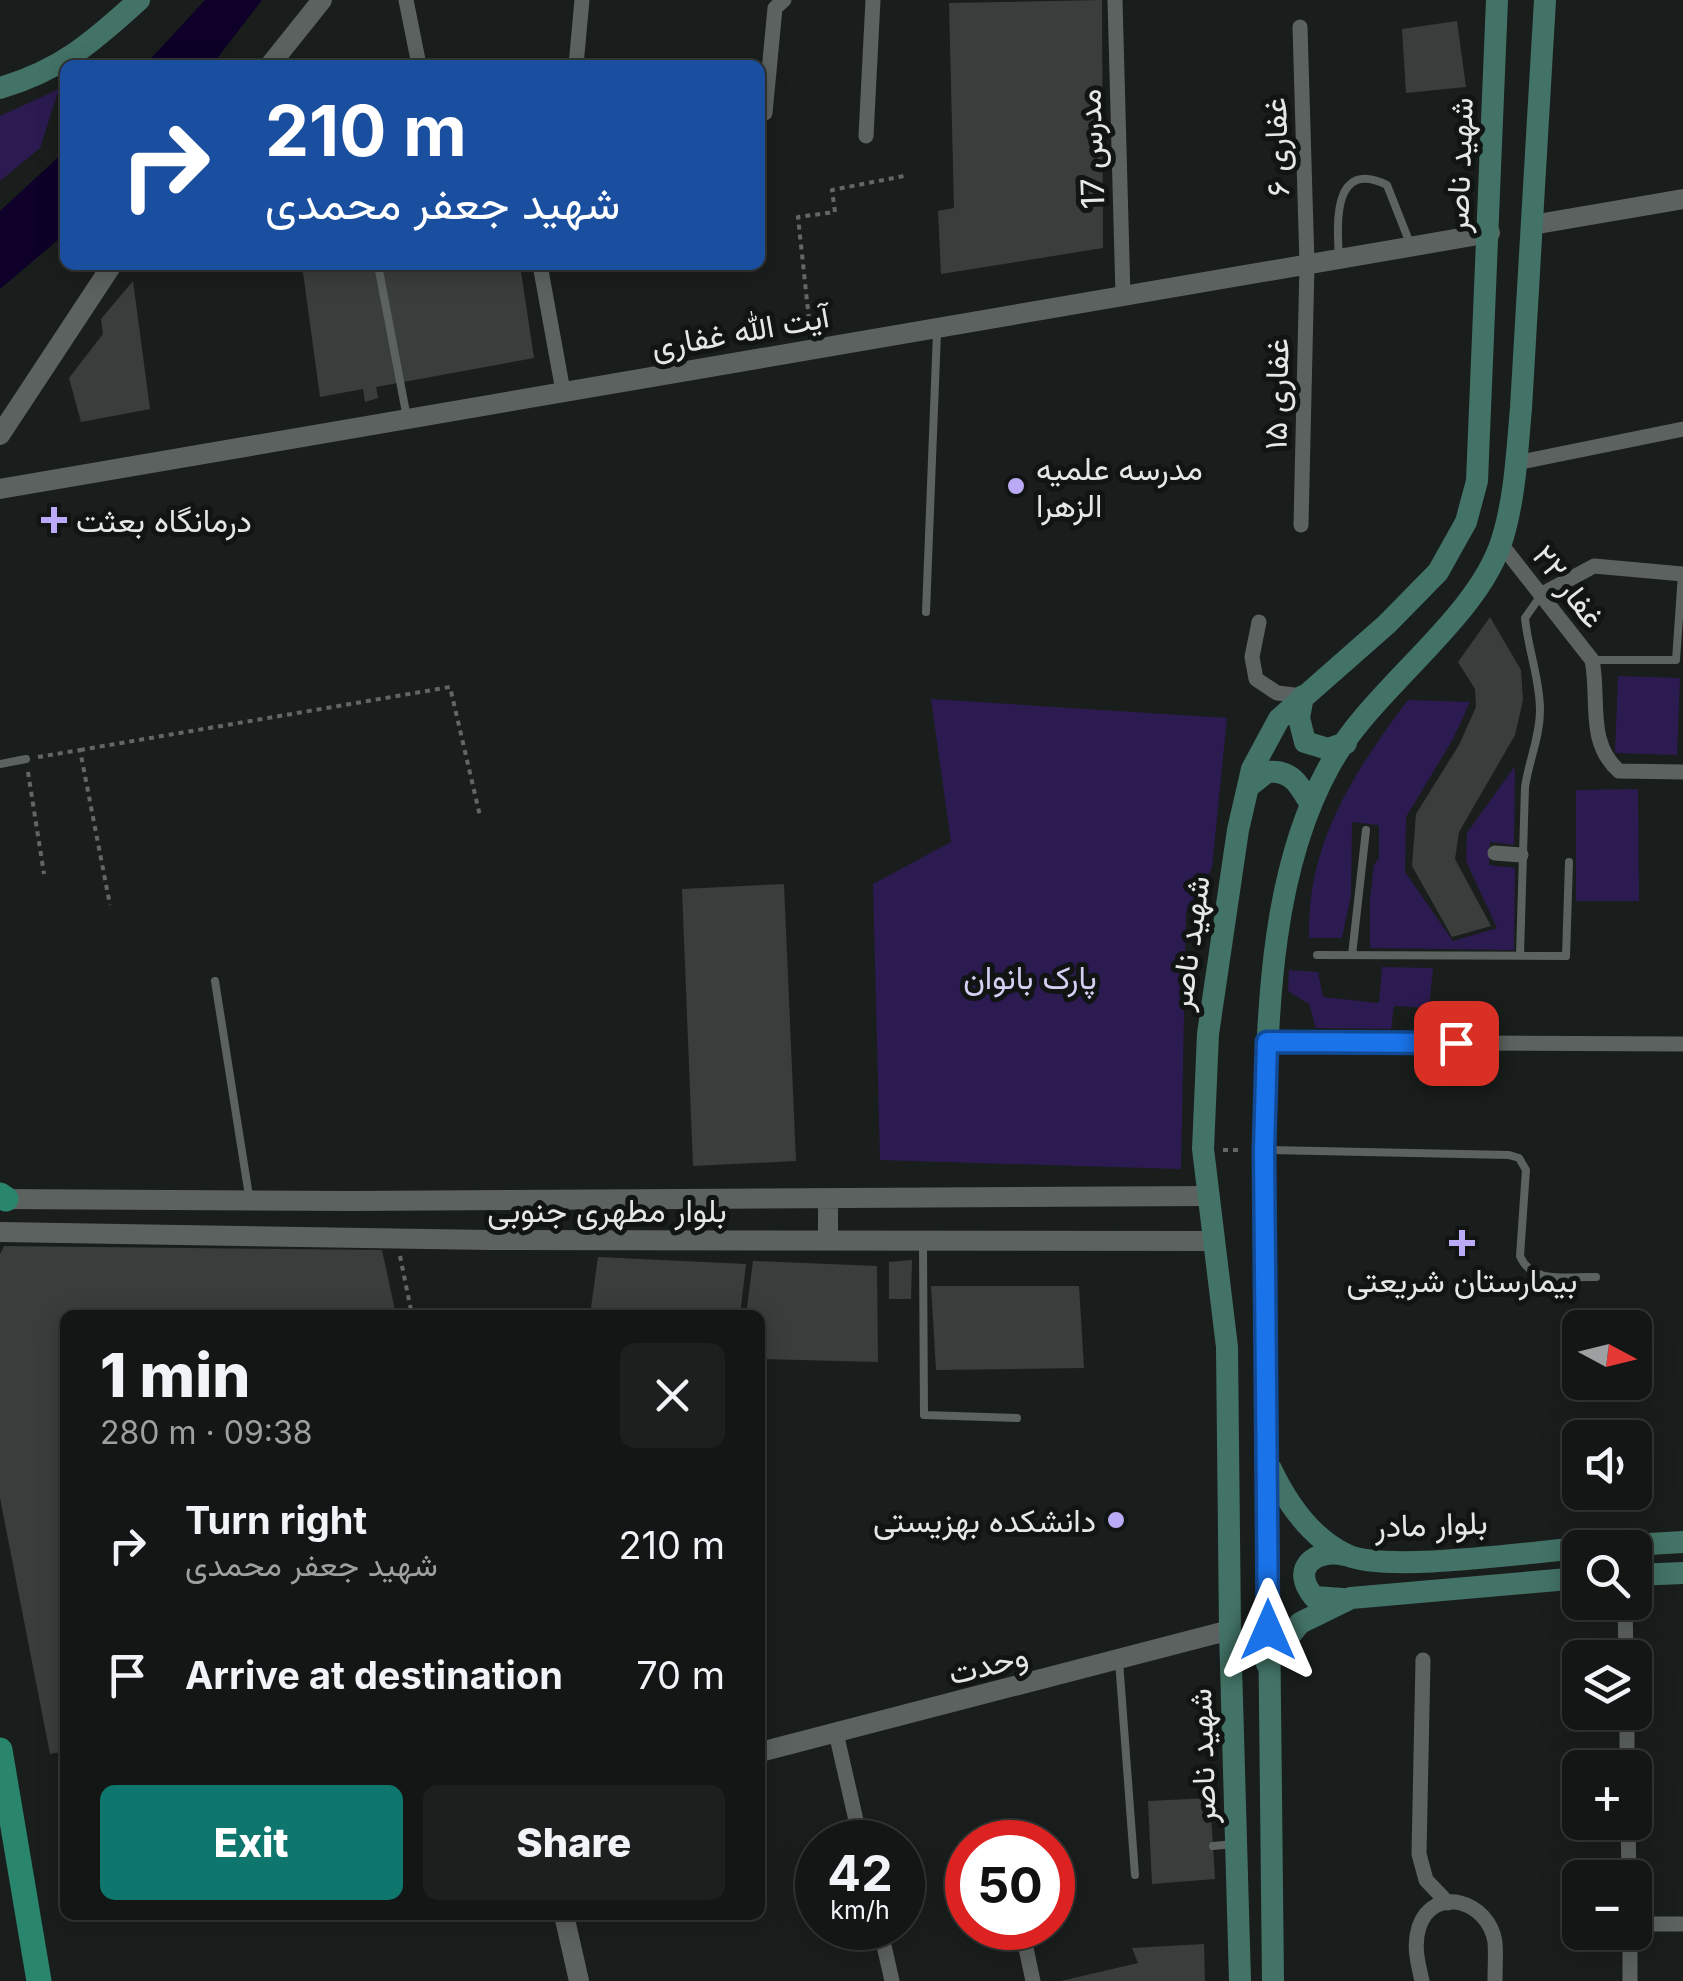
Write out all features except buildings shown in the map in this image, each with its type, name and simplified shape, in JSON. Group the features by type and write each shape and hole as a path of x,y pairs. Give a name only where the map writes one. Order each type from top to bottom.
{"main road":[{"path":"65,60 87,48 138,0"},
{"name":"شهید ناصر","path":"1240,1981 1227,1348 1203,1149 1208,1034 1238,830 1265,740 1303,696 1386,624 1438,572 1466,522 1477,482 1497,0"},
{"name":"شهید ناصر","path":"1273,1981 1264,1150 1267,1042 1283,898 1311,805 1331,762 1482,580 1501,544 1516,463 1545,0"},
{"path":"0,88 31,79 60,63"},
{"path":"1303,696 1300,730 1306,742 1328,749 1346,744"},
{"path":"1248,787 1267,772 1288,774 1311,805"},
{"name":"بلوار مادر","path":"1268,1463 1300,1518 1348,1556 1401,1562 1562,1549"},
{"name":"بلوار مادر","path":"1652,1544 1683,1542"},
{"path":"1348,1556 1323,1552 1314,1557 1304,1576 1314,1597 1352,1598"},
{"path":"1652,1574 1683,1572"},
{"name":"بلوار مادر","path":"1268,1664 1300,1623 1352,1598 1562,1580"},
{"path":"0,1750 39,1981"},
{"path":"1240,1882 1272,1880"}],"street":[{"path":"274,60 322,0"},
{"path":"406,0 417,60"},
{"path":"576,60 582,0"},
{"path":"765,112 775,8 784,0"},
{"path":"866,136 873,0"},
{"name":"مدرس 17","path":"1115,0 1123,296"},
{"name":"غفاری ۶","path":"1300,28 1307,264"},
{"path":"1532,225 1683,199"},
{"name":"آیت الله غفاری","path":"0,488 1490,232"},
{"name":"غفاری ۱۵","path":"1301,525 1307,264"},
{"path":"0,435 109,270"},
{"path":"541,270 563,391"},
{"path":"1516,463 1683,429"},
{"name":"غفار ۲۲","path":"1501,544 1592,660 1595,726 1603,757 1619,771 1683,772"},
{"path":"1542,594 1594,566 1683,574"},
{"path":"1259,622 1252,657 1256,679 1277,692 1303,696"},
{"path":"1496,853 1522,855"},
{"path":"1267,1042 1683,1044"},
{"name":"بلوار مطهری جنوبی","path":"2,1197 318,1201 1208,1196"},
{"path":"828,1198 828,1240"},
{"path":"318,1201 319,1237"},
{"name":"بلوار مطهری جنوبی","path":"0,1232 1214,1240"},
{"name":"وحدت","path":"765,1751 1230,1630"},
{"path":"1423,1660 1418,1854 1426,1880 1448,1903"},
{"path":"836,1734 856,1820"},
{"path":"1422,1981 1416,1957 1420,1924 1429,1912 1448,1903 1470,1904 1488,1923 1494,1939 1494,1981"},
{"path":"565,1920 579,1981"},
{"path":"1652,1924 1683,1924"},
{"path":"885,1950 892,1981"},
{"path":"1026,1950 1033,1981"},
{"path":"1630,1950 1630,1981"}],"lane":[{"path":"1339,258 1339,202 1344,191 1357,182 1374,180 1387,186 1411,246"},
{"path":"379,270 407,419"},
{"path":"926,612 938,328"},
{"path":"1592,660 1676,660 1683,574"},
{"path":"1520,956 1525,786 1540,710 1538,679 1528,650 1524,618 1542,594"},
{"path":"0,764 26,759"},
{"path":"1352,955 1366,830"},
{"path":"1317,955 1566,956 1568,862"},
{"path":"215,981 249,1200"},
{"path":"1264,1150 1520,1158 1526,1170 1520,1256 1525,1268 1535,1275 1596,1277"},
{"path":"923,1240 924,1415 1017,1418"},
{"path":"1119,1661 1135,1874"},
{"path":"1213,1846 1238,1844"}],"path":[{"path":"812,349 798,217 835,212 832,190 904,176"},
{"path":"44,874 26,759 450,687 480,816"},
{"path":"80,750 110,904"},
{"path":"1203,1149 1264,1150"},
{"path":"397,1237 411,1310"}],"green space":[{"path":"59,89 40,148 0,181 0,116"},
{"path":"1618,676 1680,678 1677,755 1615,753"},
{"name":"پارک بانوان","path":"931,699 1227,718 1212,868 1186,912 1181,1169 880,1160 873,884 951,842"},
{"path":"1408,700 1470,702 1453,739 1406,817 1405,872 1453,941 1497,928 1466,861 1467,833 1515,766 1514,845 1490,842 1489,865 1515,868 1514,950 1370,948 1370,900 1374,865 1379,858 1379,825 1352,822 1351,895 1342,938 1309,938 1316,871 1337,811 1369,755"},
{"path":"1638,789 1639,901 1576,901 1576,790"},
{"path":"1382,967 1433,968 1429,1008 1394,1006 1391,1029 1316,1028 1309,1004 1288,991 1289,970 1318,972 1323,997 1379,1003"}],"shaded area":[{"path":"205,0 262,0 216,60 150,60"},
{"path":"60,156 60,238 0,289 0,211"}],"place":[{"name":"مدرسه علمیه الزهرا","path":"1016,486"},
{"name":"درمانگاه بعثت","path":"54,520"},
{"name":"بیمارستان شریعتی","path":"1462,1243"},
{"name":"دانشکده بهزیستی","path":"1116,1520"}],"route":[{"path":"1268,1630 1264,1150 1267,1042 1456,1043"}]}
